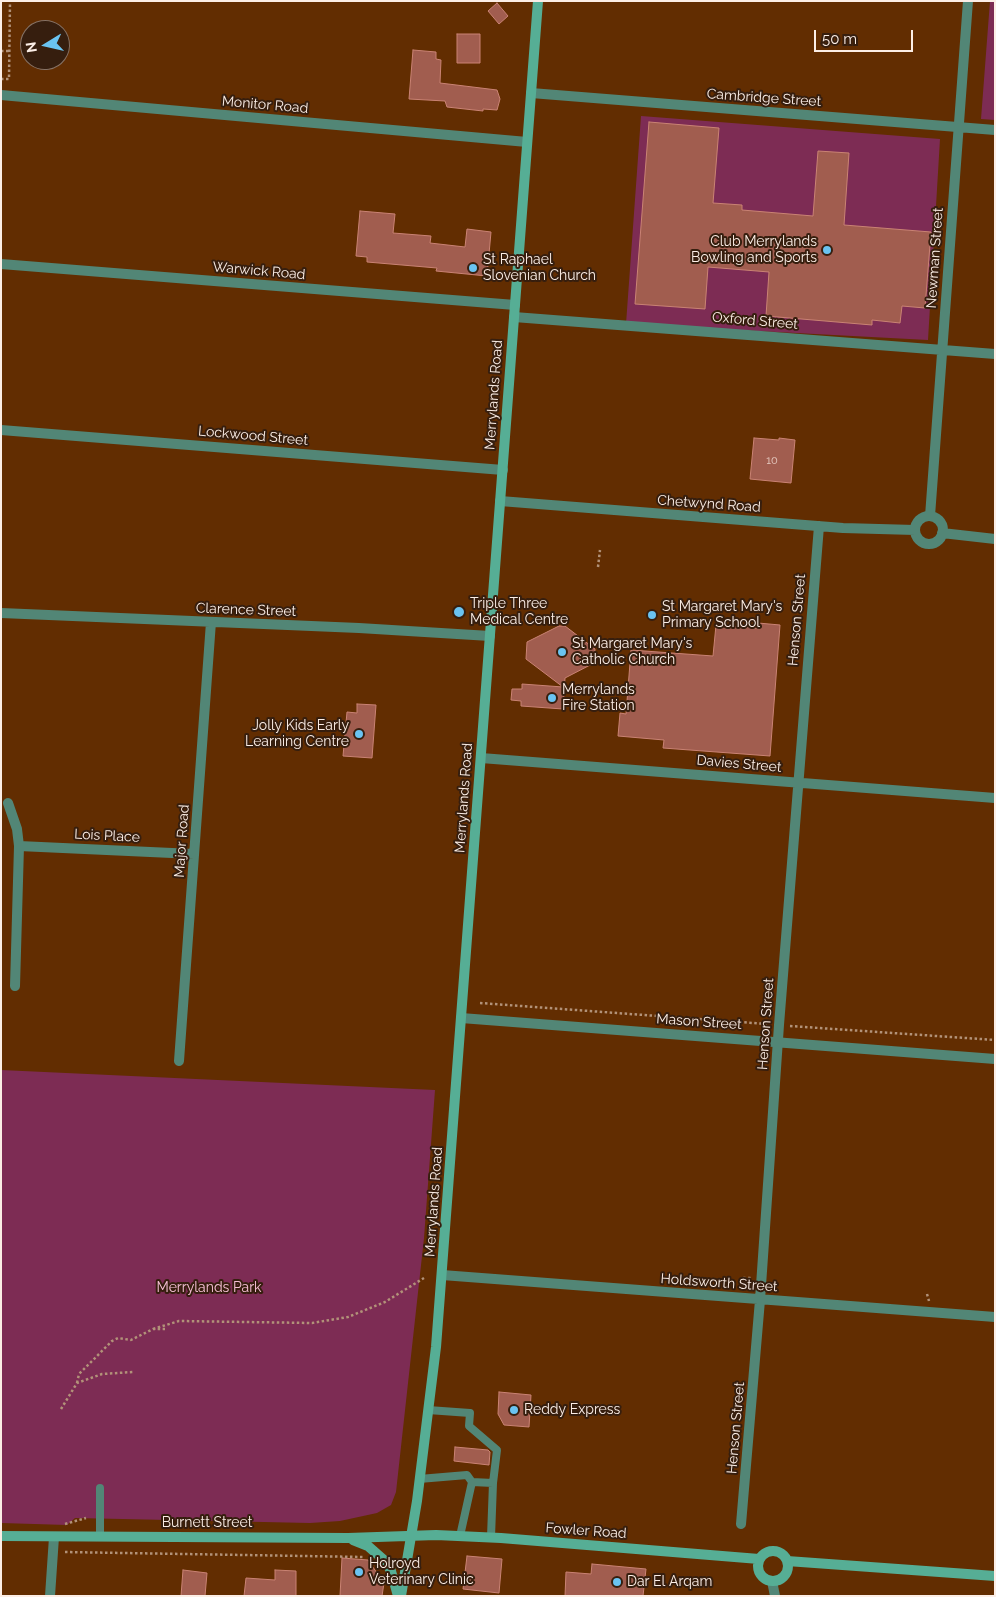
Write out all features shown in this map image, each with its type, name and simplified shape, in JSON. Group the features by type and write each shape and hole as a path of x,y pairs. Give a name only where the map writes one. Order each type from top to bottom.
{"main road":[{"name":"Merrylands Road","path":"400,1596 412,1535 434,1370 538,1"},
{"name":"Fowler Road","path":"412,1535 491,1538 759,1559"},
{"name":"Burnett Street","path":"1,1536 348,1538 412,1535"},
{"path":"348,1538 368,1546 385,1561 391,1571 400,1596"},
{"path":"772,1550 783,1554 787,1561 785,1575 772,1581 767,1580 760,1574 759,1559 764,1553 772,1550"},
{"path":"787,1561 995,1576"}],"street":[{"name":"Newman Street","path":"930,516 968,1"},
{"name":"Cambridge Street","path":"531,93 995,130"},
{"name":"Monitor Road","path":"1,95 527,142"},
{"name":"Warwick Road","path":"1,264 515,306"},
{"name":"Oxford Street","path":"514,317 995,354"},
{"name":"Lockwood Street","path":"1,430 503,470"},
{"name":"Chetwynd Road","path":"500,501 858,529 915,530"},
{"path":"930,516 942,525 941,538 934,543 925,544 918,538 915,530 921,518 930,516"},
{"name":"Henson Street","path":"741,1524 819,526"},
{"path":"942,533 995,539"},
{"name":"Clarence Street","path":"1,613 359,628 490,636"},
{"name":"Major Road","path":"179,1061 211,622"},
{"name":"Davies Street","path":"480,758 995,798"},
{"path":"8,803 16,824 19,846 15,986"},
{"name":"Lois Place","path":"19,846 194,854"},
{"name":"Mason Street","path":"461,1018 995,1058"},
{"name":"Holdsworth Street","path":"442,1275 995,1317"},
{"path":"50,1596 54,1537"},
{"path":"772,1581 775,1596"}],"lane":[{"path":"428,1410 470,1414 470,1426 497,1450 493,1483 491,1538"},
{"path":"419,1479 467,1475 472,1482 460,1536"},
{"path":"472,1482 493,1483"},
{"path":"100,1488 100,1537"}],"path":[{"path":"1,79 9,80 10,1"},
{"path":"1,51 10,51"},
{"path":"598,567 600,550"},
{"path":"480,1003 995,1040"},
{"path":"61,1409 79,1374 112,1341 118,1338 131,1340 153,1329 179,1321 312,1323 348,1317 385,1302 424,1278"},
{"path":"153,1329 165,1329"},
{"path":"76,1383 102,1374 133,1372"},
{"path":"64,1552 369,1558"}],"green space":[{"path":"990,1 995,1 995,120 981,119"},
{"path":"641,116 940,139 928,340 626,324"},
{"name":"Merrylands Park","path":"1,1070 435,1090 424,1238 396,1492 391,1505 377,1513 340,1521 310,1523 75,1518 67,1525 1,1523"}],"building":[{"path":"497,3 508,16 499,24 488,11"},
{"path":"457,34 480,34 480,63 457,63"},
{"path":"413,50 436,52 436,59 441,60 440,83 497,90 500,99 497,110 483,109 483,111 447,107 445,101 409,99"},
{"path":"649,122 719,128 713,203 742,205 742,210 813,216 818,151 849,153 844,225 931,232 925,308 902,306 900,323 872,320 872,325 766,316 769,272 708,267 705,309 635,304"},
{"path":"360,211 395,214 393,233 431,236 430,243 465,247 467,229 491,232 487,276 436,271 437,268 367,262 367,257 356,256"},
{"path":"754,438 795,440 791,483 750,479"},
{"path":"758,623 780,625 770,756 663,748 664,740 618,736 620,713 626,714 631,650 713,656 716,625 757,628"},
{"path":"559,626 565,626 595,649 594,663 565,678 563,709 521,706 521,701 511,700 512,689 522,689 522,684 563,687 526,659 527,642"},
{"name":"Jolly Kids Early Learning Centre","path":"357,704 376,705 372,758 343,756 347,712 357,713"},
{"path":"499,1392 531,1395 529,1427 504,1425 498,1414"},
{"path":"455,1447 488,1450 490,1452 489,1465 454,1461"},
{"path":"467,1556 502,1559 499,1593 463,1589"},
{"name":"Holroyd Veterinary Clinic","path":"342,1558 368,1560 384,1583 382,1596 340,1596"},
{"name":"Dar El Arqam","path":"592,1564 646,1569 643,1596 565,1596 566,1572 591,1574"},
{"path":"183,1570 207,1573 205,1596 181,1596"},
{"path":"275,1570 296,1571 296,1596 244,1596 246,1578 275,1580"}],"place":[{"name":"Club Merrylands Bowling and Sports","path":"827,250"},
{"name":"St Raphael Slovenian Church","path":"473,268"},
{"name":"Triple Three Medical Centre","path":"459,612"},
{"name":"St Margaret Mary's Primary School","path":"652,615"},
{"name":"St Margaret Mary's Catholic Church","path":"562,652"},
{"name":"Merrylands Fire Station","path":"552,698"},
{"name":"Jolly Kids Early Learning Centre","path":"359,734"},
{"name":"Reddy Express","path":"514,1410"},
{"name":"Holroyd Veterinary Clinic","path":"359,1572"},
{"name":"Dar El Arqam","path":"617,1582"}]}
